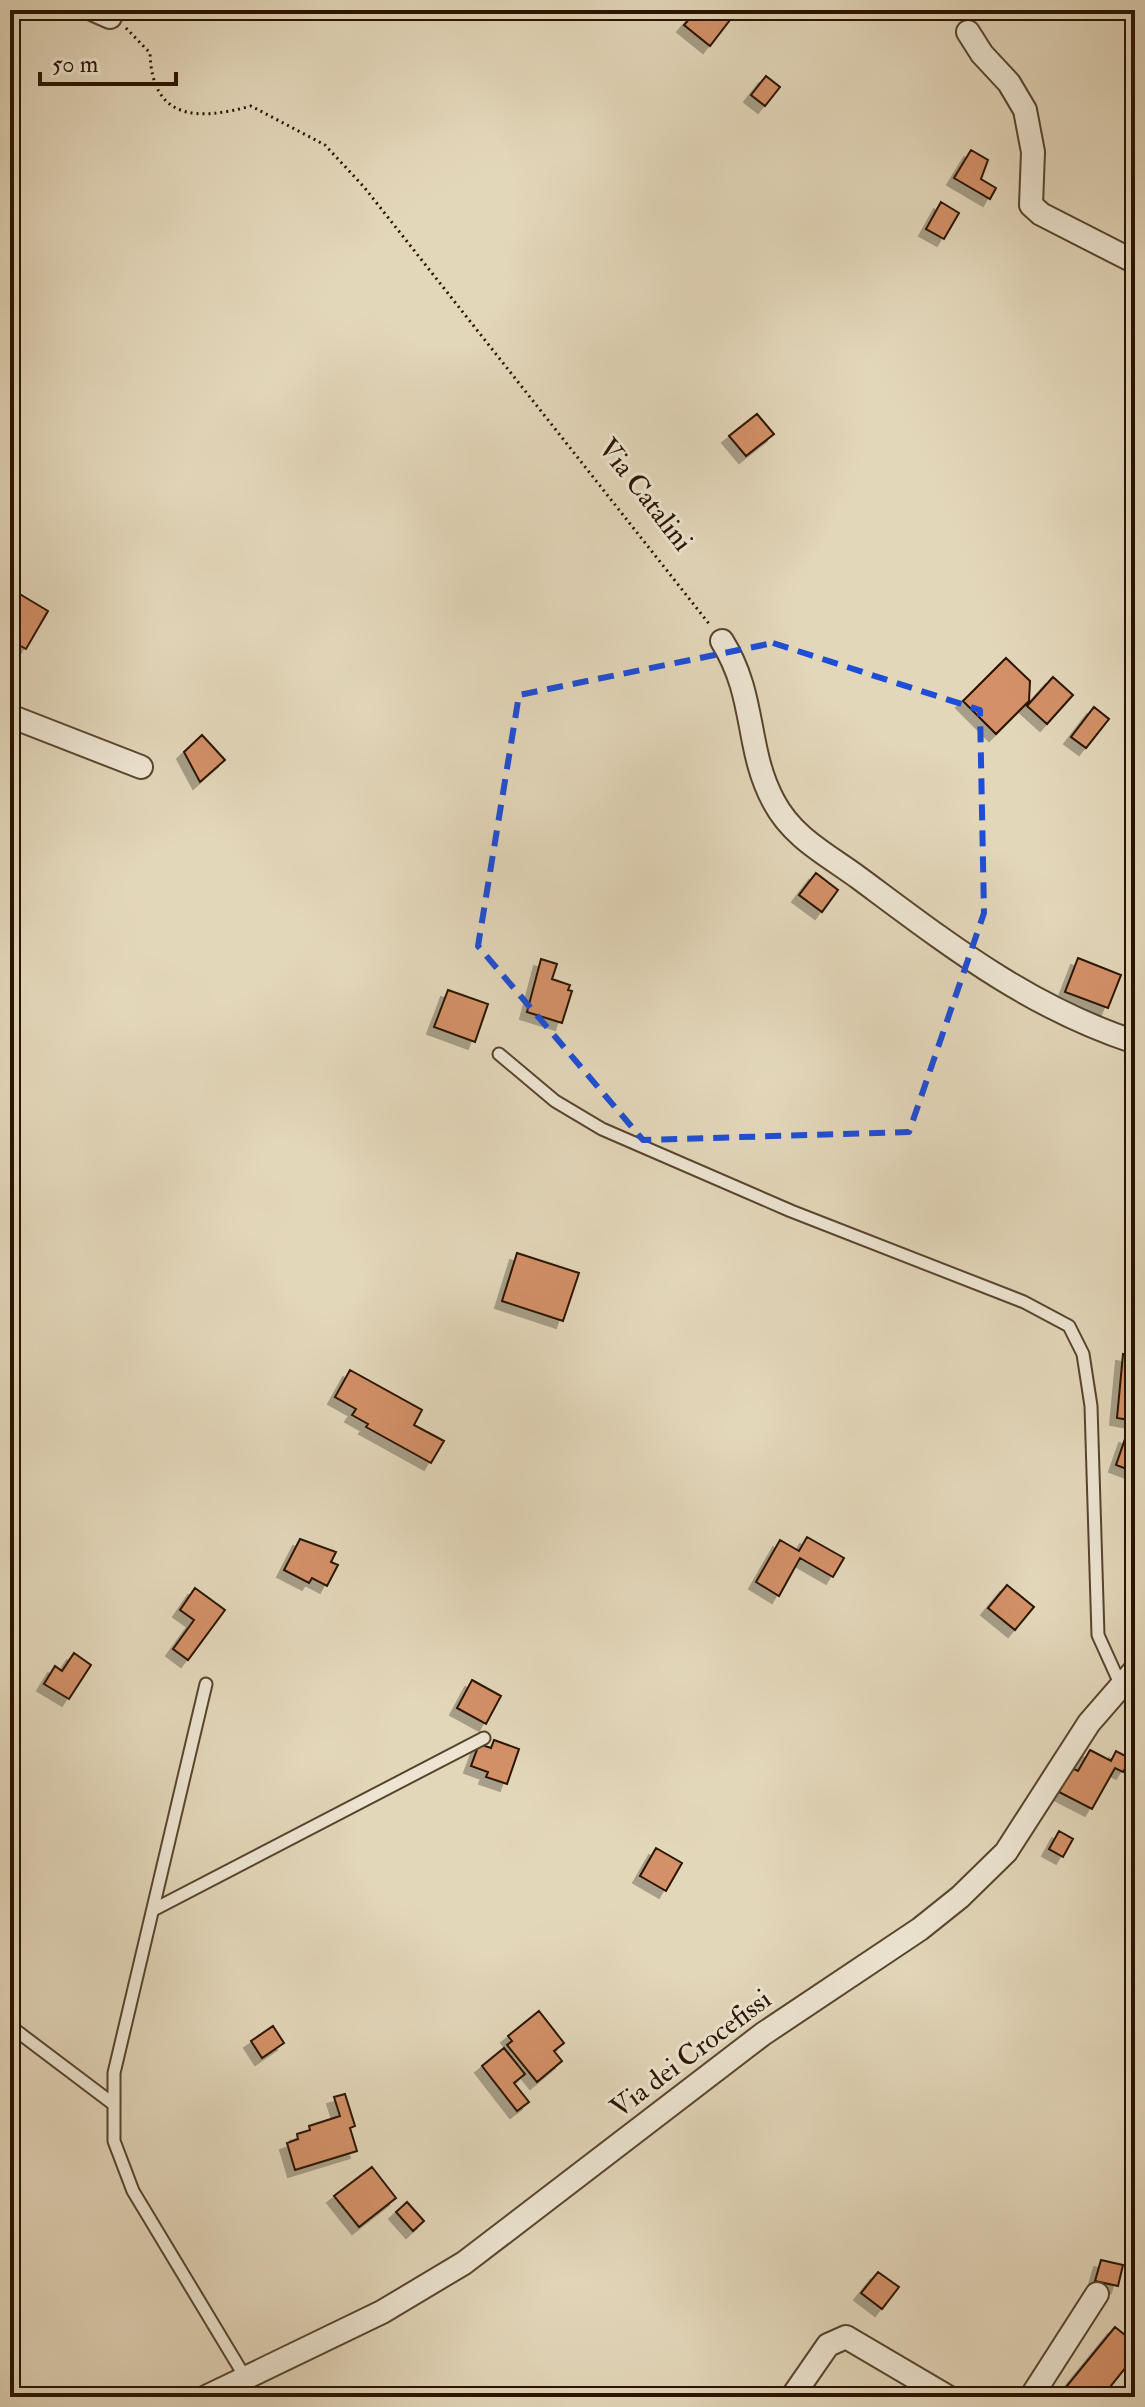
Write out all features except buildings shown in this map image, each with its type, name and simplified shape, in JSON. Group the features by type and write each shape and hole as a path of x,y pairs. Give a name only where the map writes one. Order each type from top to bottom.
{"street":[{"path":"968,32 978,49 1022,102 1032,144 1031,205 1041,214 1135,262"},
{"path":"722,641 746,691 766,786 795,831 981,968 1049,1005 1135,1042"},
{"path":"10,716 141,767"},
{"name":"Via dei Crocefissi","path":"206,2397 382,2312 476,2256 763,2034 941,1912 1006,1852 1089,1723 1128,1680"},
{"path":"1031,2397 1097,2294"},
{"path":"792,2397 828,2345 846,2337 948,2397"}],"lane":[{"path":"499,1054 555,1101 602,1129 780,1207 1024,1302 1069,1326 1083,1354 1091,1406 1098,1635 1128,1680"},
{"path":"206,1684 117,2060 112,2103 114,2141 128,2182 245,2377"},
{"path":"153,1910 484,1738"},
{"path":"10,2026 112,2103"}],"path":[{"name":"Via Catalini","path":"102,13 150,53 151,79 160,95 178,109 199,114 228,113 251,106 325,145 364,187 722,641"}],"highlighted area":[{"path":"773,643 980,710 984,913 909,1132 643,1140 478,946 519,695"}]}
